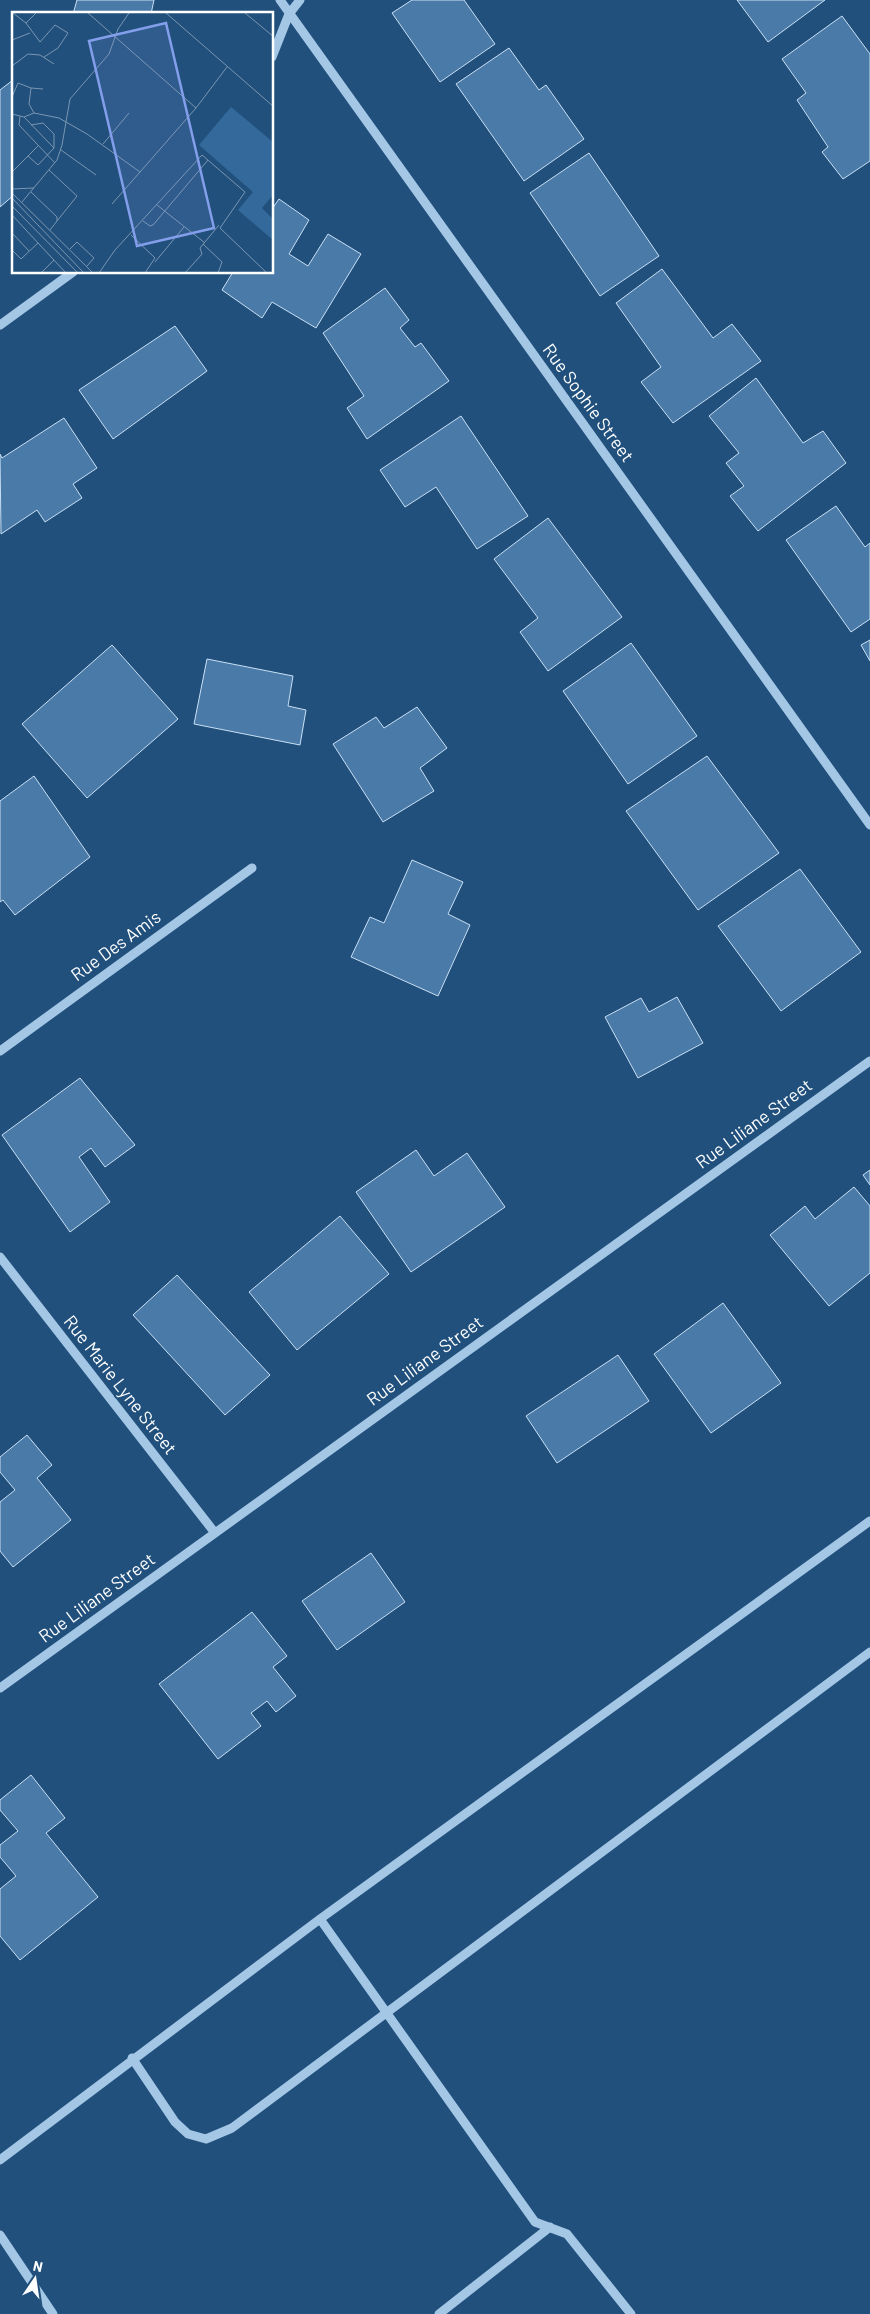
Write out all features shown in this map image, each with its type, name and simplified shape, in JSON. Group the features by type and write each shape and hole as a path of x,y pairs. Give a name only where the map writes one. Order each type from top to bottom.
{"street":[{"name":"Rue Sophie Street","path":"280,0 870,825"},
{"path":"274,52 289,14 300,0"},
{"path":"0,325 70,274"},
{"name":"Rue Des Amis","path":"0,1051 252,868"},
{"name":"Rue Liliane Street","path":"0,1688 870,1060"},
{"name":"Rue Marie Lyne Street","path":"0,1257 215,1533"},
{"path":"0,2160 132,2058 320,1919 870,1521"},
{"path":"132,2058 175,2122 188,2134 206,2139 232,2128 386,2011 870,1652"},
{"path":"320,1919 535,2222 567,2234 631,2314"},
{"path":"439,2314 550,2227"},
{"path":"0,2235 53,2314"}],"building":[{"path":"77,0 154,0 151,12 74,12"},
{"path":"412,0 464,0 495,44 440,82 392,13"},
{"path":"737,0 825,0 768,42"},
{"path":"842,16 870,54 870,161 843,179 822,152 828,147 797,100 806,93 782,59"},
{"path":"509,48 539,90 546,85 584,139 524,181 456,84"},
{"path":"12,81 12,197 0,207 0,90"},
{"path":"589,153 659,256 600,296 530,193"},
{"path":"279,199 309,220 289,254 308,266 328,234 361,254 316,328 272,302 262,318 222,290 232,274 274,274 274,206"},
{"path":"662,269 713,338 732,324 761,361 673,423 641,382 661,367 616,303"},
{"path":"385,288 409,320 400,328 415,347 421,343 449,381 367,439 347,408 364,396 323,333"},
{"path":"175,326 207,371 113,439 79,390"},
{"path":"756,378 803,443 823,431 846,463 758,531 730,496 744,486 726,463 739,453 709,416"},
{"path":"461,416 528,516 477,549 436,487 405,507 380,470"},
{"path":"64,418 97,468 73,484 82,498 45,522 37,510 1,534 0,454 2,458"},
{"path":"836,506 865,547 870,543 870,619 851,632 786,540"},
{"path":"548,518 622,617 548,671 520,632 538,618 494,559"},
{"path":"870,640 870,661 861,645"},
{"path":"631,643 697,736 628,784 563,691"},
{"path":"112,645 178,719 87,798 22,724"},
{"path":"207,659 293,676 288,706 306,710 300,745 194,724"},
{"path":"417,707 447,748 420,768 434,791 383,822 333,744 376,717 384,728"},
{"path":"707,756 779,853 698,910 626,811"},
{"path":"34,776 90,857 15,915 3,900 0,902 0,801"},
{"path":"412,860 463,882 448,914 470,925 438,996 351,957 370,917 384,923"},
{"path":"800,869 861,952 781,1011 718,926"},
{"path":"677,997 703,1043 638,1078 605,1017 641,998 649,1012"},
{"path":"80,1078 135,1145 105,1167 91,1148 79,1157 110,1202 70,1232 2,1135"},
{"path":"416,1150 434,1176 467,1153 505,1207 411,1272 356,1192"},
{"path":"870,1170 870,1185 863,1175"},
{"path":"854,1187 870,1206 870,1273 829,1306 770,1235 805,1206 815,1219"},
{"path":"340,1216 389,1274 297,1350 249,1292"},
{"path":"177,1275 270,1375 225,1415 133,1315"},
{"path":"723,1303 781,1383 711,1433 654,1354"},
{"path":"618,1355 649,1401 557,1463 526,1416"},
{"path":"27,1435 52,1465 37,1478 71,1520 13,1567 0,1551 0,1502 15,1490 0,1472 0,1457"},
{"path":"371,1553 405,1602 337,1650 302,1601"},
{"path":"252,1612 287,1656 273,1667 296,1696 276,1712 267,1701 251,1713 261,1726 218,1759 159,1684"},
{"path":"31,1775 65,1818 46,1833 98,1897 20,1960 0,1936 0,1889 16,1876 0,1857 0,1845 18,1831 0,1810 0,1800"}]}
